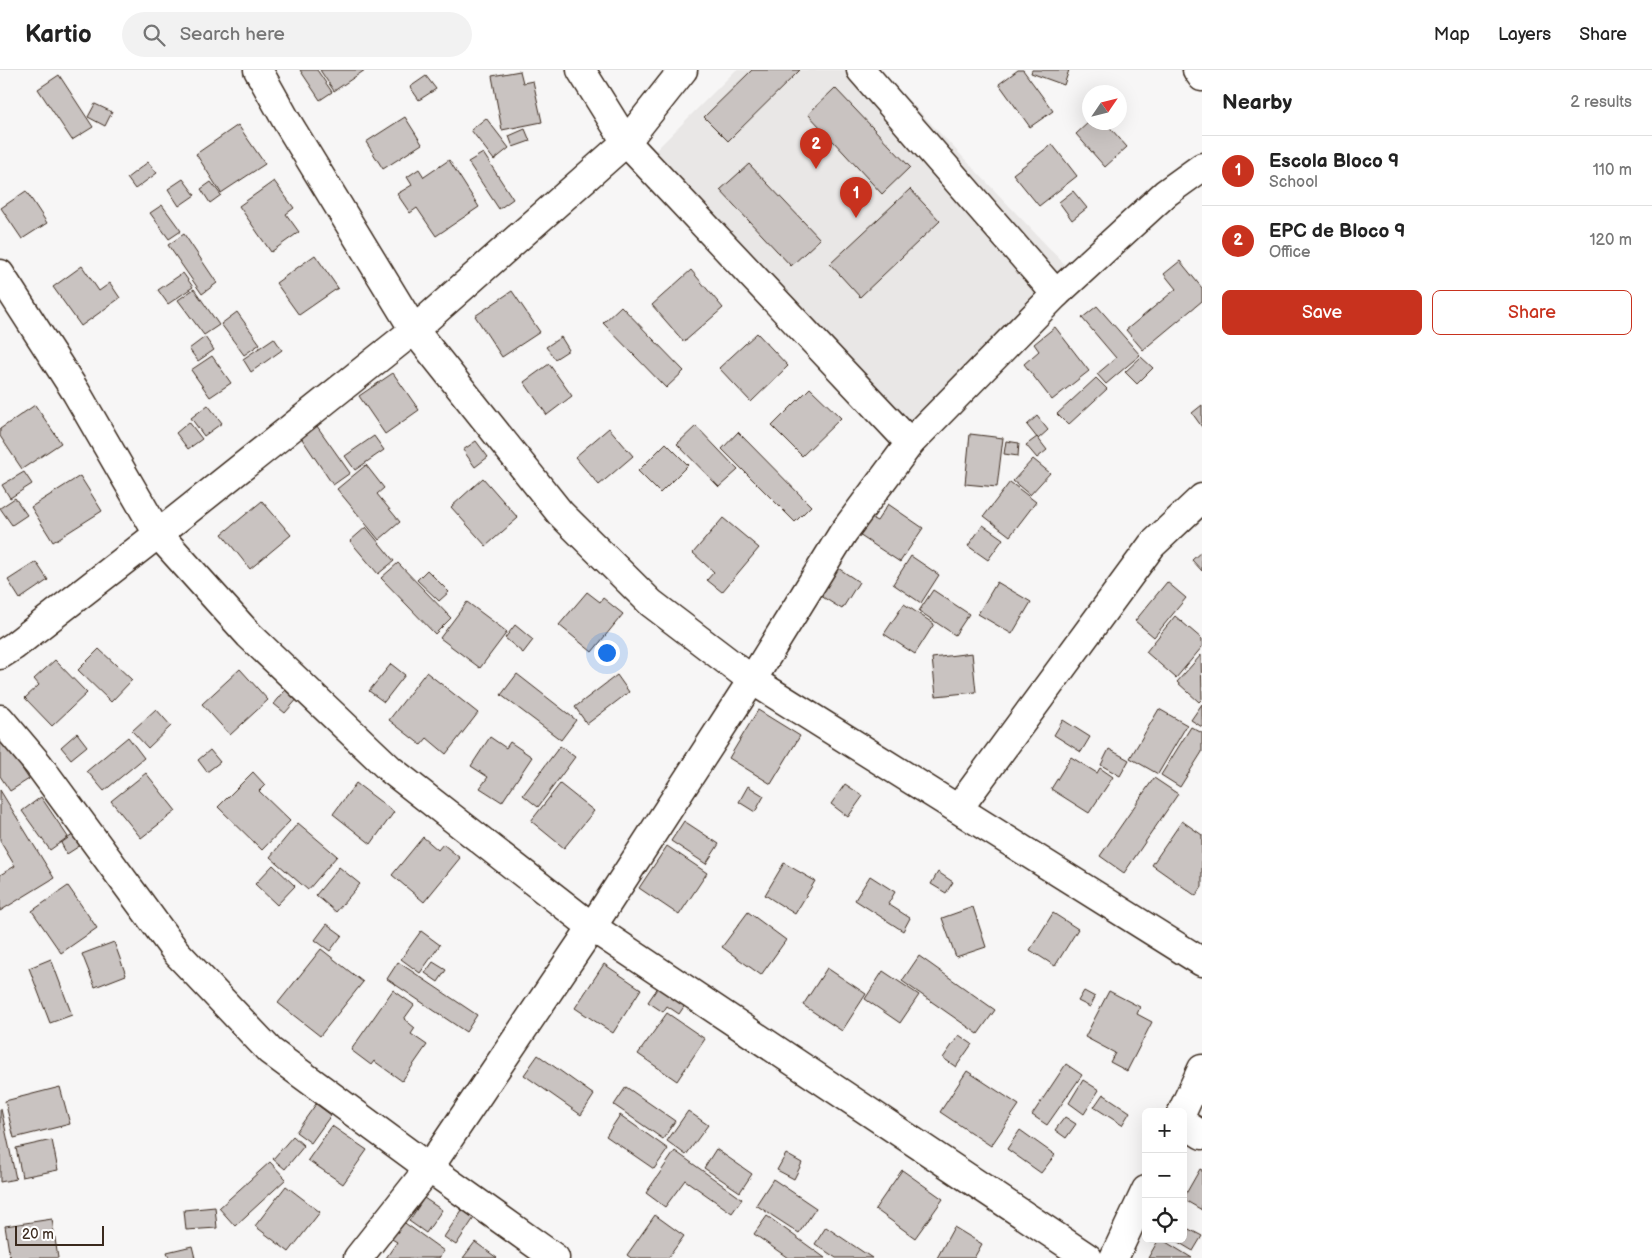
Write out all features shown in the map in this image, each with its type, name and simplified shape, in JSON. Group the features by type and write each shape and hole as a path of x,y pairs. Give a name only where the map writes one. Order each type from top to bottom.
{"street":[{"path":"258,70 286,120 414,330 560,513 651,603 752,680 1202,962"},
{"path":"581,70 626,142 910,444"},
{"path":"0,655 158,534 414,330 626,142 683,70"},
{"path":"861,70 1056,294"},
{"path":"1197,70 1202,77"},
{"path":"358,1258 429,1168 592,927 752,680 843,533 910,444 1056,294 1166,193 1202,166"},
{"path":"0,274 76,392 158,534 249,635 391,770 592,927 1088,1258"},
{"path":"958,809 1152,545 1202,498"},
{"path":"0,719 38,764 176,952 270,1051 555,1258"},
{"path":"1184,1108 1202,1069"},
{"path":"1187,1126 1202,1135"},
{"path":"1114,1258 1142,1198"}],"shaded area":[{"path":"736,70 880,70 1072,272 905,442 641,165"}],"building":[{"path":"300,70 317,70 332,92 320,100"},
{"path":"320,70 365,70 334,91"},
{"path":"752,70 800,70 728,141 704,117"},
{"path":"1018,70 1023,70 1053,111 1030,127 999,84"},
{"path":"1032,70 1069,70 1064,85 1031,73"},
{"path":"520,71 523,83 533,81 542,122 502,130 492,76"},
{"path":"59,75 93,127 72,140 38,89"},
{"path":"426,76 436,89 419,100 410,87"},
{"path":"835,88 910,167 882,194 808,114"},
{"path":"95,104 112,112 105,126 88,117"},
{"path":"405,117 422,144 383,169 366,142"},
{"path":"486,118 509,148 494,160 471,130"},
{"path":"238,125 265,164 221,193 196,154"},
{"path":"1082,128 1082,130 1112,130 1127,147 1105,167 1076,134"},
{"path":"525,129 530,141 513,147 509,136"},
{"path":"1052,144 1077,176 1039,206 1013,174"},
{"path":"483,153 513,199 499,209 468,162"},
{"path":"449,160 479,207 436,236 417,208 410,213 397,194 412,185 407,177 419,169 424,177"},
{"path":"148,162 157,173 135,189 127,178"},
{"path":"749,164 820,239 791,266 720,190"},
{"path":"183,179 195,195 179,206 168,189"},
{"path":"274,181 294,208 286,214 299,232 271,252 239,206"},
{"path":"211,182 221,195 210,203 201,189"},
{"path":"910,189 940,221 860,297 830,264"},
{"path":"26,191 47,223 22,239 1,208"},
{"path":"1073,191 1087,208 1072,220 1059,202"},
{"path":"162,205 181,231 169,239 150,213"},
{"path":"184,234 217,283 202,294 168,245"},
{"path":"315,255 338,288 299,315 276,283"},
{"path":"1180,261 1202,288 1202,301 1143,350 1126,330 1176,289 1164,274"},
{"path":"82,266 99,291 110,283 120,298 81,326 53,287"},
{"path":"691,270 723,308 684,342 652,305"},
{"path":"183,273 193,287 168,304 158,290"},
{"path":"194,289 219,325 204,335 178,300"},
{"path":"512,291 540,332 502,357 475,316"},
{"path":"621,306 684,371 666,388 603,323"},
{"path":"1097,306 1140,355 1106,384 1097,374 1116,358 1082,318"},
{"path":"237,312 260,344 244,355 221,324"},
{"path":"1055,327 1089,371 1052,400 1024,364 1039,351 1034,344"},
{"path":"757,333 788,366 751,402 719,368"},
{"path":"205,337 214,350 198,361 189,349"},
{"path":"561,337 569,350 555,359 546,347"},
{"path":"274,338 282,350 251,372 243,359"},
{"path":"212,356 231,383 210,397 191,370"},
{"path":"1141,357 1153,368 1137,384 1125,372"},
{"path":"549,364 572,396 547,415 524,382"},
{"path":"393,373 419,410 385,434 359,396"},
{"path":"1096,378 1107,389 1068,425 1057,414"},
{"path":"810,388 841,418 802,456 772,426"},
{"path":"35,405 61,443 22,469 0,436 0,429"},
{"path":"208,405 222,423 204,436 191,418"},
{"path":"1202,405 1202,427 1192,413"},
{"path":"1037,416 1048,430 1038,439 1027,425"},
{"path":"312,419 350,473 333,485 296,430"},
{"path":"189,422 202,439 188,449 176,433"},
{"path":"696,426 738,470 719,487 677,444"},
{"path":"609,428 633,456 599,485 575,457"},
{"path":"738,432 811,506 795,522 722,449"},
{"path":"970,434 1003,438 997,487 965,484"},
{"path":"374,436 384,450 355,470 345,456"},
{"path":"1037,437 1047,450 1037,458 1026,445"},
{"path":"476,441 488,457 475,467 463,450"},
{"path":"1006,441 1019,443 1018,456 1004,454"},
{"path":"666,443 688,465 660,493 638,471"},
{"path":"1033,459 1050,473 1030,495 1013,481"},
{"path":"366,465 384,488 377,494 400,522 379,540 337,489"},
{"path":"24,472 32,484 10,498 2,485"},
{"path":"80,476 102,511 53,542 31,507"},
{"path":"483,478 518,518 486,546 451,507"},
{"path":"1010,482 1036,502 1010,536 984,516"},
{"path":"15,498 27,515 12,525 0,508"},
{"path":"262,501 291,535 250,569 222,534"},
{"path":"888,504 923,528 900,562 859,535 871,518 877,521"},
{"path":"723,518 759,548 722,592 707,580 714,572 693,553"},
{"path":"983,525 1003,539 988,560 968,546"},
{"path":"366,527 394,561 378,574 350,541"},
{"path":"1202,551 1202,571 1192,560"},
{"path":"911,556 939,575 921,603 893,584"},
{"path":"36,562 48,580 20,599 8,580"},
{"path":"398,563 451,618 435,634 381,578"},
{"path":"838,568 859,582 842,609 821,596"},
{"path":"427,570 449,592 439,601 417,580"},
{"path":"997,582 1031,602 1012,634 978,614"},
{"path":"1167,582 1186,598 1154,637 1135,621"},
{"path":"933,590 969,614 955,635 919,611"},
{"path":"587,592 600,602 603,598 623,614 592,652 559,625"},
{"path":"467,602 507,632 480,668 440,638"},
{"path":"904,604 934,624 915,654 884,634"},
{"path":"1175,616 1202,639 1202,647 1176,678 1146,652"},
{"path":"515,625 533,640 523,653 505,638"},
{"path":"99,649 132,680 111,702 78,670"},
{"path":"972,653 976,692 936,696 932,658"},
{"path":"1201,655 1202,699 1199,702 1177,682"},
{"path":"55,660 87,693 52,726 25,698 39,685 34,679"},
{"path":"391,664 405,675 384,702 369,691"},
{"path":"240,669 268,700 230,735 202,704"},
{"path":"426,672 478,713 446,754 427,738 421,745 389,720"},
{"path":"517,674 576,720 561,740 501,695"},
{"path":"617,675 629,692 587,724 575,707"},
{"path":"288,687 299,697 285,713 274,704"},
{"path":"1202,704 1202,727 1191,720"},
{"path":"156,709 171,726 148,748 132,731"},
{"path":"1159,709 1187,725 1158,774 1130,758"},
{"path":"758,710 800,736 771,784 729,758"},
{"path":"1063,720 1090,737 1081,752 1054,735"},
{"path":"1191,727 1202,733 1202,752 1180,787 1161,775"},
{"path":"77,733 87,746 71,759 61,747"},
{"path":"128,737 144,758 104,791 87,771"},
{"path":"490,737 506,748 510,742 532,757 502,802 480,788 488,777 471,766"},
{"path":"3,740 29,779 10,791 0,776 0,742"},
{"path":"560,746 575,757 538,807 523,795"},
{"path":"1109,749 1129,760 1120,776 1101,765"},
{"path":"210,750 220,762 207,772 198,760"},
{"path":"1071,757 1097,773 1100,768 1113,777 1089,813 1051,789"},
{"path":"253,772 265,785 259,791 290,821 262,850 218,807"},
{"path":"146,773 176,811 141,838 111,801"},
{"path":"1154,778 1178,794 1124,873 1100,856"},
{"path":"356,783 394,812 371,844 333,814"},
{"path":"560,784 594,811 564,848 531,821"},
{"path":"845,784 863,796 848,817 831,804"},
{"path":"748,786 764,796 755,812 739,802"},
{"path":"0,790 54,878 0,911 0,875 15,866 0,841"},
{"path":"41,797 68,837 50,850 22,811"},
{"path":"684,821 719,844 706,864 671,841"},
{"path":"1182,821 1202,835 1202,887 1196,896 1152,865"},
{"path":"298,823 337,856 308,890 270,857"},
{"path":"74,834 81,845 67,854 61,843"},
{"path":"423,837 438,850 443,844 460,858 424,902 392,875"},
{"path":"667,846 707,873 679,915 639,888"},
{"path":"784,863 815,881 795,914 765,895"},
{"path":"273,865 295,886 277,905 255,884"},
{"path":"339,867 360,884 336,912 316,895"},
{"path":"938,872 953,882 946,893 931,884"},
{"path":"870,876 895,892 888,904 910,918 903,931 855,900"},
{"path":"68,886 97,928 61,953 32,911"},
{"path":"973,907 986,947 956,957 942,918"},
{"path":"748,912 786,940 761,975 722,947"},
{"path":"1053,913 1078,929 1055,966 1030,950"},
{"path":"327,924 342,935 330,951 315,940"},
{"path":"421,931 440,945 420,973 401,959"},
{"path":"114,942 126,975 95,987 82,954"},
{"path":"321,949 363,982 320,1036 278,1003"},
{"path":"919,956 995,1010 978,1034 902,981"},
{"path":"51,959 72,1015 50,1023 29,968"},
{"path":"398,962 477,1015 466,1032 387,979"},
{"path":"433,962 446,970 438,982 425,973"},
{"path":"604,964 641,989 613,1033 575,1008"},
{"path":"827,968 866,994 842,1031 803,1005"},
{"path":"883,971 919,995 900,1023 865,999"},
{"path":"663,980 689,999 679,1014 667,1006 663,1012 648,1002"},
{"path":"393,990 414,1005 404,1019 415,1028 411,1034 427,1045 402,1081 374,1061 371,1065 351,1050"},
{"path":"1084,991 1095,997 1090,1007 1078,1001"},
{"path":"1109,991 1140,1007 1137,1014 1152,1022 1127,1071 1110,1062 1115,1053 1085,1037"},
{"path":"667,1013 705,1039 677,1081 638,1054"},
{"path":"959,1035 972,1044 956,1067 943,1058"},
{"path":"538,1055 594,1095 581,1115 524,1075"},
{"path":"1066,1064 1082,1075 1047,1125 1032,1115"},
{"path":"967,1071 1019,1105 991,1146 940,1112"},
{"path":"1083,1080 1099,1090 1084,1114 1069,1103"},
{"path":"60,1087 70,1124 14,1138 5,1101"},
{"path":"626,1087 675,1121 663,1139 614,1105"},
{"path":"1103,1094 1130,1112 1122,1125 1094,1107"},
{"path":"316,1104 331,1115 311,1143 296,1132"},
{"path":"0,1109 16,1179 0,1182"},
{"path":"688,1111 708,1125 686,1155 667,1141"},
{"path":"620,1115 668,1149 654,1169 606,1136"},
{"path":"1065,1117 1076,1124 1066,1138 1055,1130"},
{"path":"332,1126 367,1150 343,1184 308,1160"},
{"path":"1020,1130 1055,1155 1041,1173 1007,1149"},
{"path":"293,1136 304,1146 285,1169 273,1159"},
{"path":"52,1140 58,1170 22,1177 16,1148"},
{"path":"716,1149 752,1174 740,1192 704,1168"},
{"path":"675,1151 742,1199 732,1213 685,1180 665,1207 646,1193"},
{"path":"786,1154 802,1163 794,1179 777,1170"},
{"path":"270,1162 286,1179 235,1226 219,1208"},
{"path":"1200,1169 1202,1170 1202,1210 1187,1201 1187,1192"},
{"path":"902,1170 943,1199 915,1238 875,1209"},
{"path":"773,1179 816,1208 799,1233 756,1205"},
{"path":"286,1186 320,1212 289,1252 255,1226"},
{"path":"424,1198 442,1210 426,1233 409,1221"},
{"path":"215,1207 217,1228 186,1230 184,1210"},
{"path":"462,1210 474,1218 456,1245 444,1237"},
{"path":"655,1215 684,1236 668,1258 631,1258 627,1255"},
{"path":"767,1216 825,1258 788,1258 754,1234"},
{"path":"52,1219 58,1258 10,1258 5,1226"},
{"path":"402,1221 444,1251 439,1258 386,1258 397,1242 390,1238"},
{"path":"826,1227 872,1258 836,1258 815,1244"},
{"path":"954,1227 982,1244 974,1258 937,1258"},
{"path":"1187,1228 1202,1236 1193,1251 1180,1243 1187,1243"},
{"path":"475,1242 497,1258 463,1258"},
{"path":"1157,1243 1168,1243 1192,1258 1148,1258"},
{"path":"192,1246 195,1258 169,1258 167,1252"}],"place":[{"name":"EPC de Bloco 9","path":"816,169"},
{"name":"Escola Bloco 9","path":"856,218"}]}
